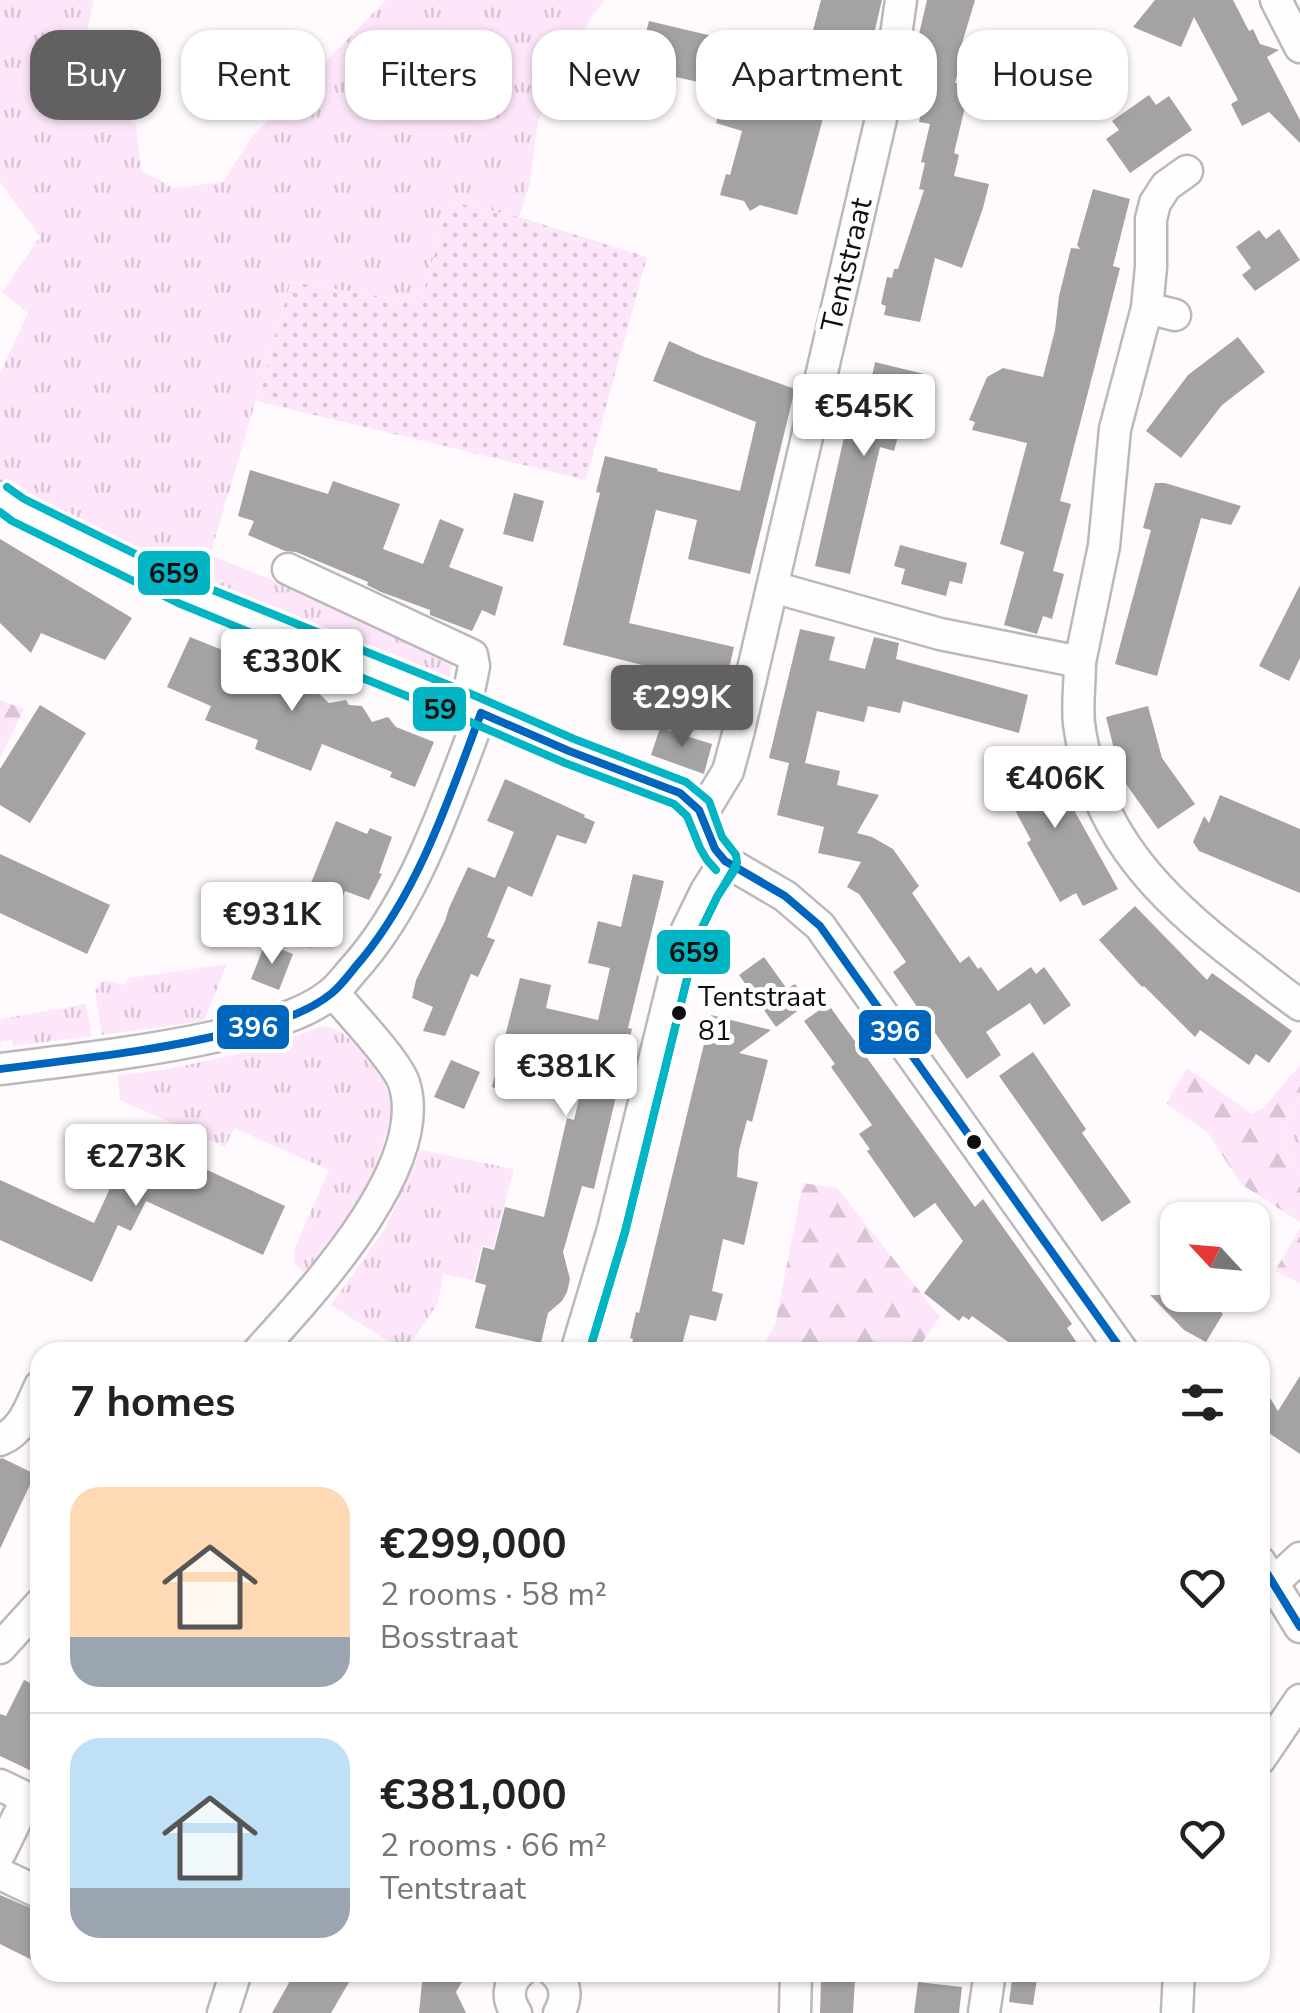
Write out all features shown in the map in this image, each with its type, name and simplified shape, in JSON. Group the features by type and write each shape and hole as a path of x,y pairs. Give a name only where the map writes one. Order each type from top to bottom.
{"street":[{"name":"Tentstraat","path":"702,814 731,761 889,84 901,0"},
{"path":"1276,0 1300,47"},
{"path":"1187,170 1166,186 1154,203 1150,219 1151,266 1161,311 1115,429 1104,546 1080,662 1079,722 1091,778 1120,840 1174,906 1300,1005"},
{"path":"0,497 18,510 183,591 569,752 680,793 702,814 716,853 786,896 820,926 1116,1342"},
{"path":"0,1068 118,1054 250,1029 303,1010 332,992 364,958 399,907 442,814 473,709 472,656 288,569"},
{"path":"773,587 940,634 1080,662"},
{"path":"579,1342 613,1229 685,934 725,861"},
{"path":"266,1342 342,1253 374,1206 404,1138 407,1107 403,1081 332,992"},
{"path":"0,1440 11,1436 20,1426 30,1406"},
{"path":"1270,1572 1300,1558"},
{"path":"1270,1578 1300,1627"},
{"path":"0,1648 30,1615"},
{"path":"1270,1744 1300,1700"},
{"path":"0,1785 27,1798 0,1853"},
{"path":"0,1874 30,1888"},
{"path":"223,2013 233,1982"},
{"path":"513,1982 509,1996 516,2013"},
{"path":"559,2013 566,1994 562,1982"},
{"path":"795,2013 796,1982"},
{"path":"984,2013 989,1982"},
{"path":"1177,2013 1179,1982"}],"green space":[{"path":"0,0 94,0 87,30 30,30 30,120 130,120 136,124 141,170 173,188 223,182 252,137 269,120 325,120 325,62 345,42 345,120 512,120 512,30 357,30 386,0 604,0 585,30 532,30 532,120 538,120 530,181 519,217 450,201 420,303 291,282 210,555 447,650 453,661 448,684 93,539 0,489 0,374 28,313 2,292 40,237 0,182"},
{"path":"450,201 519,217 647,257 586,480 256,401 291,282 420,303"},
{"path":"0,700 24,709 0,758"},
{"path":"227,964 204,1021 102,1035 95,991 103,980 125,985 129,978"},
{"path":"86,1004 92,1036 13,1046 12,1040 1,1041 0,1048 0,1019"},
{"path":"321,1026 340,1032 360,1050 384,1083 391,1111 378,1159 362,1194 342,1227 304,1272 295,1265 294,1250 329,1170 234,1128 225,1147 120,1100 118,1075 163,1070 266,1048"},
{"path":"1300,1065 1300,1101 1280,1130 1281,1144 1300,1173 1300,1222 1241,1184 1208,1133 1166,1103 1187,1068 1252,1114 1263,1108"},
{"path":"1300,1101 1300,1173 1281,1144 1280,1130"},
{"path":"421,1150 514,1169 493,1248 482,1245 473,1280 443,1274 438,1303 412,1342 389,1342 331,1305 385,1229"},
{"path":"803,1183 837,1188 940,1317 922,1342 766,1342 775,1325"},
{"path":"1300,1228 1300,1283 1275,1271"}],"building":[{"path":"821,0 882,0 875,30 813,30"},
{"path":"927,0 975,0 966,30 957,30 957,120 962,120 954,153 959,155 954,176 989,184 962,268 935,258 920,322 884,315 886,306 881,304 887,277 892,278 894,269 898,269 924,190 919,189 925,163 921,162 930,124 919,120 937,120 937,30 920,30"},
{"path":"1155,0 1233,0 1260,44 1279,50 1267,57 1300,120 1300,143 1269,112 1242,126 1231,104 1238,100 1194,17 1181,47 1133,27"},
{"path":"649,21 696,32 696,81 676,77 676,30 647,30"},
{"path":"1149,95 1156,105 1169,96 1192,130 1130,173 1106,139 1119,130 1112,121 1128,120 1128,110"},
{"path":"823,120 797,215 760,205 750,211 744,201 720,195 742,131 716,123"},
{"path":"1093,189 1130,199 1113,266 1120,268 1060,501 1071,504 1053,571 1064,574 1052,619 1043,616 1037,634 1004,625 1024,552 1000,544 1027,443 972,430 975,422 969,420 987,377 1003,368 1043,377 1071,248 1080,249 1077,245"},
{"path":"1279,229 1300,260 1255,291 1242,275 1251,268 1236,247 1259,230 1266,239"},
{"path":"1238,337 1265,372 1222,405 1181,458 1146,431 1188,375"},
{"path":"669,341 795,389 750,574 688,559 697,520 656,510 629,623 734,647 725,686 563,645 600,493 596,492 605,456 740,491 756,422 653,381"},
{"path":"875,362 928,375 923,399 909,396 894,451 880,447 850,574 815,566 854,393 868,396"},
{"path":"250,470 328,494 333,481 400,504 383,549 423,564 440,519 464,529 449,567 503,587 495,616 482,610 472,631 381,592 368,582 248,535 254,521 238,516"},
{"path":"1155,483 1241,506 1231,525 1201,518 1157,676 1115,664 1151,530 1143,528"},
{"path":"514,493 544,501 533,542 503,534"},
{"path":"0,539 132,618 105,660 41,633 31,653 0,623"},
{"path":"900,545 967,563 962,584 950,581 946,596 901,584 905,569 894,566"},
{"path":"1300,585 1300,658 1289,681 1259,666"},
{"path":"800,629 835,637 829,660 865,669 874,637 899,643 896,659 1028,695 1019,733 903,701 900,713 868,706 864,722 817,711 805,763 840,771 837,785 879,795 857,833 893,849 919,886 912,893 960,963 969,956 998,991 1031,967 1036,974 1044,967 1071,1005 1044,1025 1030,1003 986,1032 1001,1055 967,1079 893,972 906,962 859,894 847,887 861,862 818,853 824,827 777,815 789,763 769,758"},
{"path":"190,637 310,685 329,703 346,700 349,705 362,706 372,722 388,717 396,727 434,742 415,787 390,777 392,772 322,744 311,771 255,749 258,740 205,720 211,706 167,687"},
{"path":"40,705 86,733 30,823 0,805 0,769"},
{"path":"1148,706 1162,758 1195,804 1158,829 1121,777 1106,717"},
{"path":"660,728 712,744 704,774 651,755"},
{"path":"1040,749 1118,889 1083,906 1076,893 1060,902 1027,843 1031,840 1007,795 1002,797 991,778"},
{"path":"505,779 595,822 586,844 557,835 532,897 508,886 487,937 495,940 478,977 471,974 445,1036 423,1031 433,1007 412,998 416,980 468,867 495,878 514,832 487,821"},
{"path":"1220,795 1300,829 1300,893 1199,851 1193,842 1204,816 1209,823"},
{"path":"336,821 367,834 370,828 392,837 379,873 382,874 369,900 345,891 324,941 315,937 311,948 288,940"},
{"path":"0,854 110,905 87,954 0,913"},
{"path":"633,874 664,881 594,1189 582,1186 563,1252 570,1279 567,1292 548,1313 541,1342 475,1328 486,1285 475,1282 483,1247 494,1250 505,1207 544,1217 567,1118 574,1120 583,1082 562,1071 564,1062 521,1052 504,1091 492,1087 520,978 551,985 546,1008 598,1020 610,968 588,963 598,921 621,927"},
{"path":"1135,906 1207,980 1212,973 1292,1031 1269,1063 1256,1054 1249,1065 1200,1030 1195,1037 1099,940"},
{"path":"264,946 293,954 279,990 251,979"},
{"path":"764,957 787,989 795,984 808,1003 776,1027 739,975"},
{"path":"828,1004 975,1207 983,1199 1072,1324 1067,1328 1076,1342 1008,1342 972,1316 969,1320 963,1316 959,1321 924,1293 963,1241 935,1203 914,1218 859,1134 872,1125 804,1021"},
{"path":"711,1015 771,1030 739,1053 768,1060 752,1122 747,1120 739,1150 737,1177 758,1182 744,1245 723,1239 712,1291 723,1294 716,1321 690,1315 683,1342 632,1342 636,1312 639,1313"},
{"path":"1033,1052 1086,1129 1082,1133 1131,1202 1102,1222 999,1076"},
{"path":"451,1060 480,1072 464,1109 434,1097"},
{"path":"127,1133 285,1206 263,1255 146,1201 131,1231 118,1225 92,1282 0,1240 0,1180 94,1223 111,1186 104,1182"},
{"path":"1167,1312 1223,1314 1206,1342 1184,1330"},
{"path":"1300,1376 1300,1454 1270,1434 1270,1398 1278,1411"},
{"path":"0,1459 30,1472 30,1485 0,1549"},
{"path":"24,1680 30,1683 30,1770 0,1756 0,1714 6,1716"},
{"path":"0,1895 30,1908 30,1959 0,1944"},
{"path":"289,1982 349,1982 331,2013 272,2013"},
{"path":"422,1982 462,1982 456,1992 466,2013 419,2013"},
{"path":"821,1982 855,1982 853,2013 820,2013"},
{"path":"918,1982 962,1987 959,2013 914,2013"},
{"path":"1012,1982 1036,1982 1033,2005 1009,2002"}],"transit line":[{"name":"659","path":"7,487 188,580 686,782 709,801 737,863 697,938 625,1232 592,1342"},
{"name":"59","path":"0,512 178,603 674,804 687,816 700,848 716,870"},
{"name":"396","path":"481,713 680,793 699,810 715,849 725,861 785,896 820,926 1116,1342"},
{"name":"396","path":"0,1069 204,1039 285,1018 332,993 362,959 401,903 445,809 481,713"},
{"name":"59","path":"592,1342 625,1232 697,938 736,868"},
{"name":"396","path":"1270,1578 1300,1627"}],"place":[{"name":"Tentstraat 81","path":"679,1013"}]}
